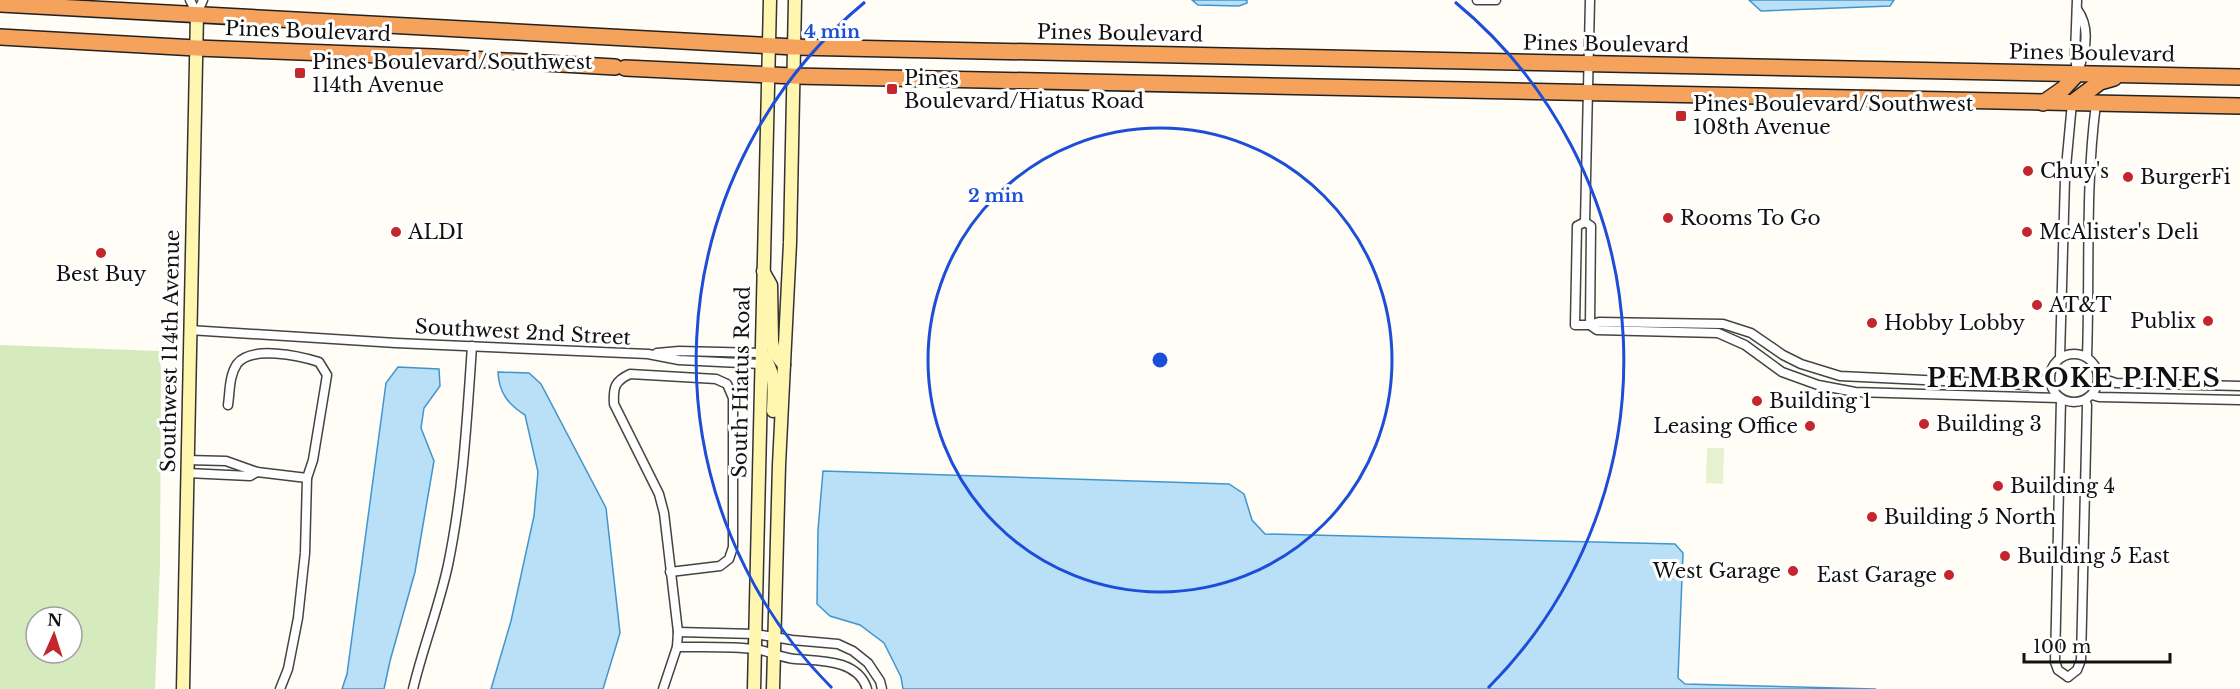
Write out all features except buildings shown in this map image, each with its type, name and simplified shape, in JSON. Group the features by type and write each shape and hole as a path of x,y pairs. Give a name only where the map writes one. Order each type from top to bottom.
{"highway":[{"name":"Pines Boulevard","path":"0,3 200,7 794,46 1587,65 1811,67 2240,77"},
{"name":"Pines Boulevard","path":"0,37 794,76 2240,106"},
{"path":"2043,103 2063,89 2077,74"},
{"path":"2072,103 2100,82 2123,75"}],"main road":[{"name":"South Hiatus Road","path":"754,689 770,0"},
{"name":"South Hiatus Road","path":"773,689 779,465 790,243 795,0"},
{"name":"Southwest 114th Avenue","path":"183,689 196,48 200,7"},
{"path":"763,270 771,285 774,352 784,365"},
{"path":"761,359 770,366 774,380 772,440 779,465"}],"street":[{"path":"190,0 200,7"},
{"path":"1477,0 1496,0"},
{"path":"1585,222 1586,92 1590,0"},
{"path":"2077,4 2084,18 2086,40 2085,54 2077,74"},
{"path":"2068,677 2056,667 2054,649 2060,398 2050,384 2049,376 2060,357 2066,178 2072,103"},
{"path":"2087,357 2091,172 2096,104"},
{"path":"1585,222 1577,226 1575,325 1590,325 1599,322 1724,324 1751,333 1783,355 1801,364 1840,376 2027,384 2041,382 2049,376"},
{"path":"1585,222 1592,226 1590,325"},
{"path":"1590,325 1597,330 1702,331 1723,334 1745,345 1782,372 1799,379 1837,389 1871,393 2060,398 2073,402 2088,397 2240,400"},
{"name":"Southwest 2nd Street","path":"189,330 396,343 648,354 679,351 761,359"},
{"path":"413,689 448,567 462,473 472,346"},
{"path":"228,405 231,376 238,362 254,353 301,356 320,362 327,375 313,460 307,478 305,553 298,618 288,669 280,689"},
{"path":"2060,357 2077,354 2087,357 2093,363 2098,377 2098,384 2088,397 2086,405 2081,660 2077,670 2068,677"},
{"path":"663,689 677,647 678,632 670,572 664,513 659,494 614,404 614,390 620,378 630,374 716,379 728,384 733,398 734,547 729,559 720,566 670,572"},
{"path":"2098,377 2116,383 2240,386"},
{"path":"187,460 226,461 257,472 307,478"},
{"path":"187,474 250,476 257,472"},
{"path":"678,632 755,634 792,640 831,642 845,647 868,663 880,681 882,689"},
{"path":"677,647 755,649 794,659 841,664 858,675 867,689"},
{"path":"2068,677 2068,689"}],"green space":[{"path":"0,345 159,351 161,369 160,566 155,689 0,689"},
{"path":"1707,448 1724,448 1723,484 1706,483"}],"water":[{"path":"1192,0 1247,0 1247,3 1239,6 1198,5"},
{"path":"1749,0 1894,0 1890,6 1761,11"},
{"path":"398,367 439,369 440,386 424,408 421,428 434,461 415,572 384,689 342,689 347,674 386,383"},
{"path":"498,372 529,373 541,384 606,508 620,633 603,689 491,689 511,621 534,516 538,472 525,415 514,407 502,392"},
{"path":"823,471 1229,484 1244,494 1252,520 1265,534 1675,544 1683,553 1678,678 1685,684 1876,689 903,689 901,677 884,643 860,625 830,616 817,604 818,530"}],"place":[{"name":"Pines Boulevard/Southwest 114th Avenue","path":"300,73"},
{"name":"Pines Boulevard/Hiatus Road","path":"892,89"},
{"name":"Pines Boulevard/Southwest 108th Avenue","path":"1681,116"},
{"name":"Chuy's","path":"2028,171"},
{"name":"BurgerFi","path":"2128,177"},
{"name":"Rooms To Go","path":"1668,218"},
{"name":"ALDI","path":"396,232"},
{"name":"McAlister's Deli","path":"2027,232"},
{"name":"Best Buy","path":"101,253"},
{"name":"AT&T","path":"2037,305"},
{"name":"Publix","path":"2208,321"},
{"name":"Hobby Lobby","path":"1872,323"},
{"name":"Building 1","path":"1757,401"},
{"name":"Building 3","path":"1924,424"},
{"name":"Leasing Office","path":"1810,426"},
{"name":"Building 4","path":"1998,486"},
{"name":"Building 5 North","path":"1872,517"},
{"name":"Building 5 East","path":"2005,556"},
{"name":"West Garage","path":"1793,571"},
{"name":"East Garage","path":"1949,575"}],"district":[{"name":"PEMBROKE PINES","path":"2074,378"}]}
